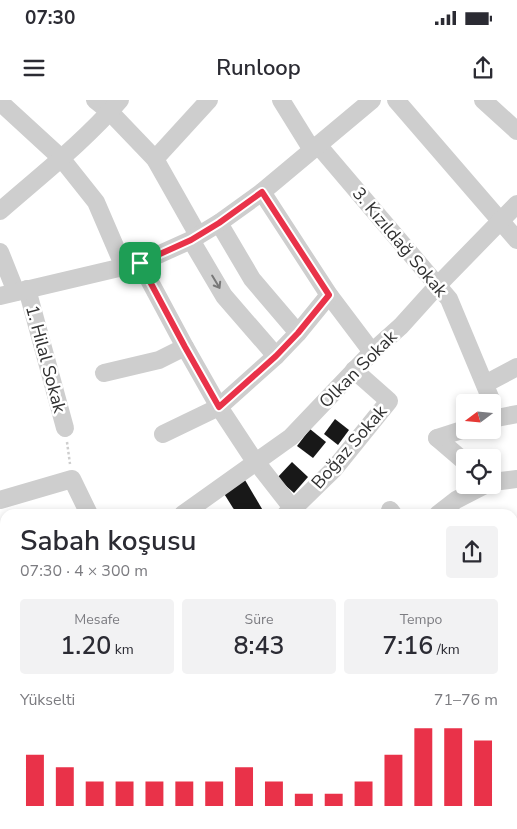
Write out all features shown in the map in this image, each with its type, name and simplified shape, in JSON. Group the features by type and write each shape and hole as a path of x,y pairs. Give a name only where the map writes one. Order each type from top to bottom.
{"street":[{"path":"95,100 115,106 155,159 224,296 276,356"},
{"path":"155,159 210,100"},
{"name":"3. Kızıldağ Sokak","path":"281,100 315,148 438,285 449,300 488,394"},
{"path":"14,293 132,265 194,238 219,223 262,192 372,100"},
{"path":"396,100 517,240"},
{"path":"483,100 517,131"},
{"path":"0,102 61,158 96,202 132,265 185,347 219,407 289,509"},
{"path":"0,211 61,158 115,106"},
{"path":"262,192 329,295 372,352"},
{"name":"Olkan Sokak","path":"190,509 291,437 354,370 401,326 517,204"},
{"path":"219,223 252,279 298,333"},
{"name":"1. Hilal Sokak","path":"0,252 64,428"},
{"path":"162,434 219,407 276,356 298,333 329,295"},
{"path":"104,373 159,360 185,347"},
{"path":"485,384 517,367"},
{"name":"Boğaz Sokak","path":"292,509 334,469 389,401 354,370"},
{"path":"501,412 517,414"},
{"path":"456,431 437,438 456,454"},
{"path":"0,500 72,478 87,509"},
{"path":"501,481 517,479"},
{"path":"444,509 468,494"}],"path":[{"path":"64,428 72,478"}],"building":[{"path":"335,419 349,430 338,445 324,434"},
{"path":"310,429 326,442 313,458 297,446"},
{"path":"292,462 308,477 294,493 277,478"},
{"path":"245,480 262,509 234,509 223,492"}],"route":[{"path":"262,192 329,295 298,333 276,356 219,407 140,263 191,240 219,223 262,192"}]}
